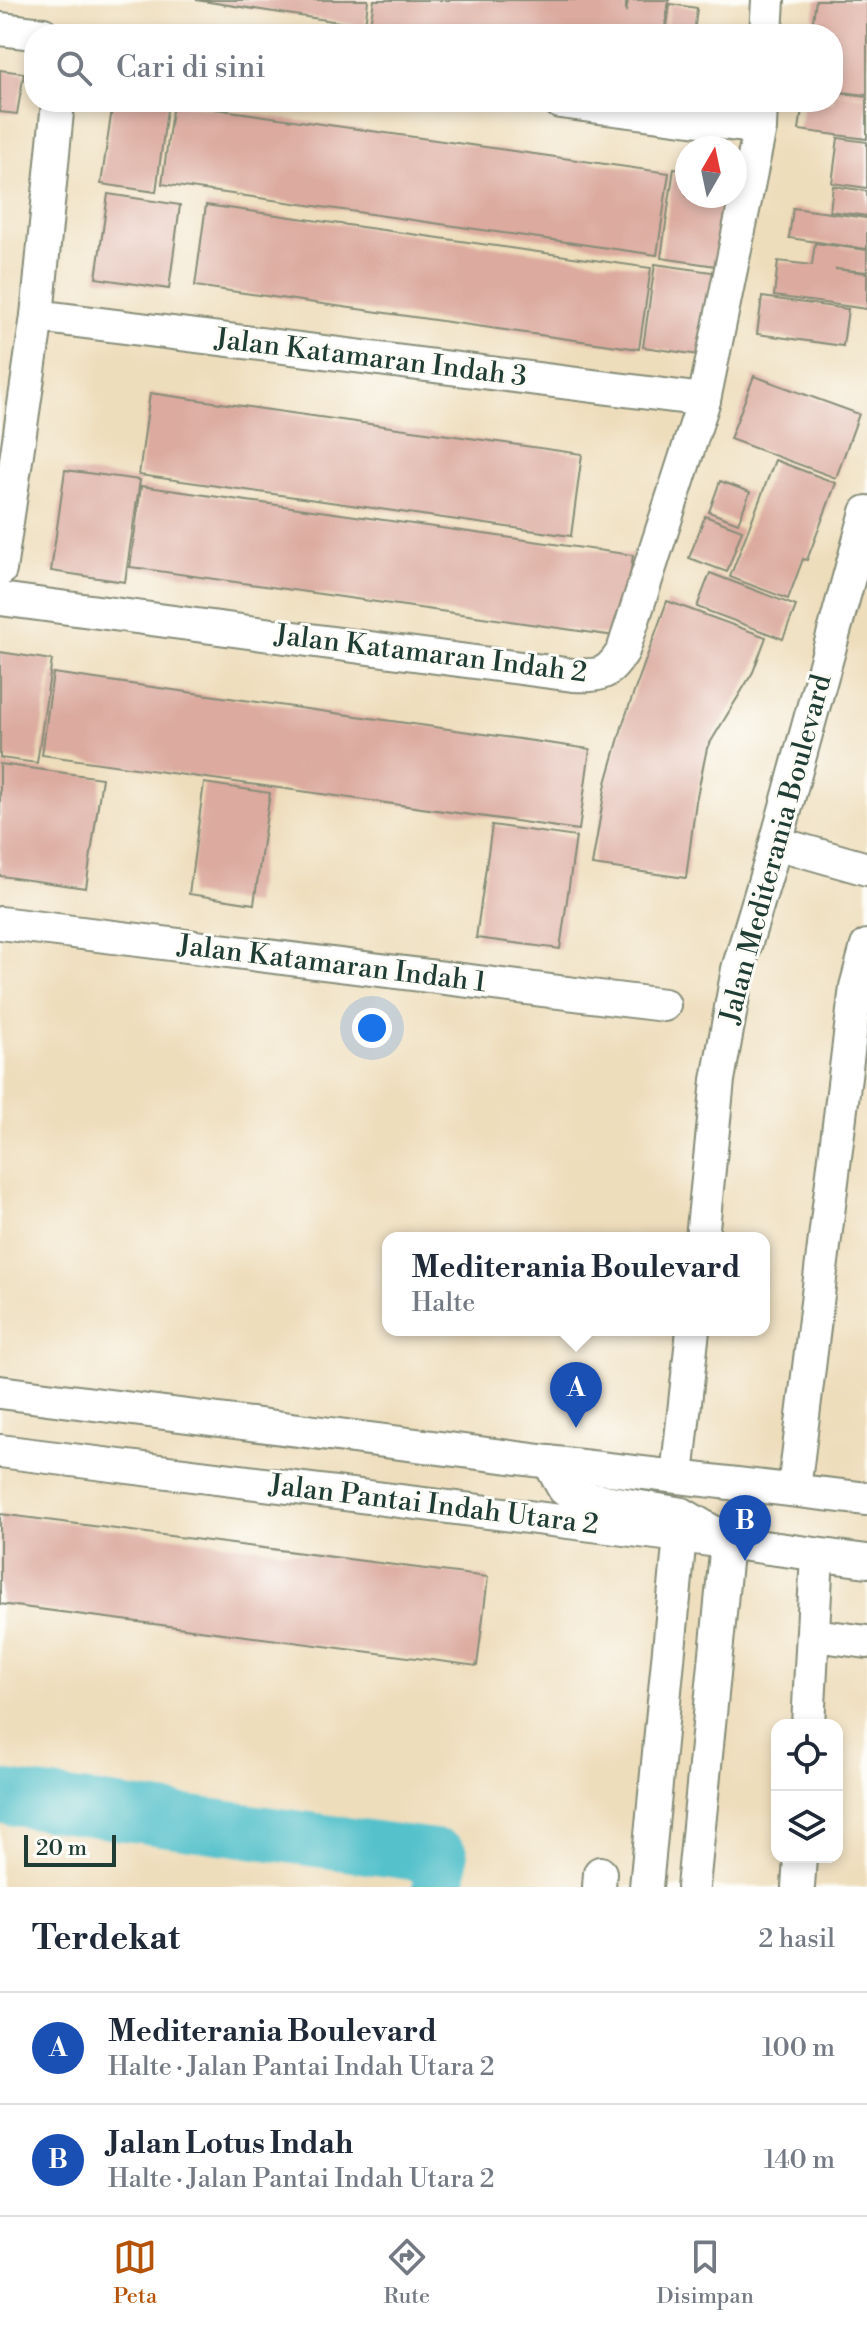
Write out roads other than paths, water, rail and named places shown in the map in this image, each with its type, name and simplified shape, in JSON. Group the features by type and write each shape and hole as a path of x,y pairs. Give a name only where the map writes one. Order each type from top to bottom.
{"street":[{"path":"4,0 0,27 24,31"},
{"path":"767,24 768,0"},
{"path":"0,570 37,316 57,112"},
{"path":"714,112 760,115"},
{"name":"Jalan Katamaran Indah 2","path":"0,599 573,675 605,673 623,651 704,400 760,115"},
{"name":"Jalan Katamaran Indah 3","path":"37,316 704,400"},
{"name":"Jalan Mediterania Boulevard","path":"703,1232 718,1080 738,969 867,512"},
{"path":"776,843 867,869"},
{"name":"Jalan Katamaran Indah 1","path":"0,923 664,1005"},
{"path":"794,1489 856,987 867,946"},
{"path":"677,1476 692,1336"},
{"name":"Jalan Pantai Indah Utara 2","path":"0,1392 867,1499"},
{"name":"Jalan Pantai Indah Utara 2","path":"0,1451 867,1561"},
{"path":"549,1462 564,1489 575,1496 682,1514 727,1542 693,1887"},
{"path":"646,1887 680,1536"},
{"path":"808,1719 817,1555"},
{"path":"814,1635 867,1642"},
{"path":"798,1887 800,1863"}],"waterway":[{"path":"0,1797 441,1857 439,1887"}],"place":[{"name":"Mediterania Boulevard","path":"576,1428"},
{"name":"Jalan Lotus Indah","path":"745,1561"}]}
